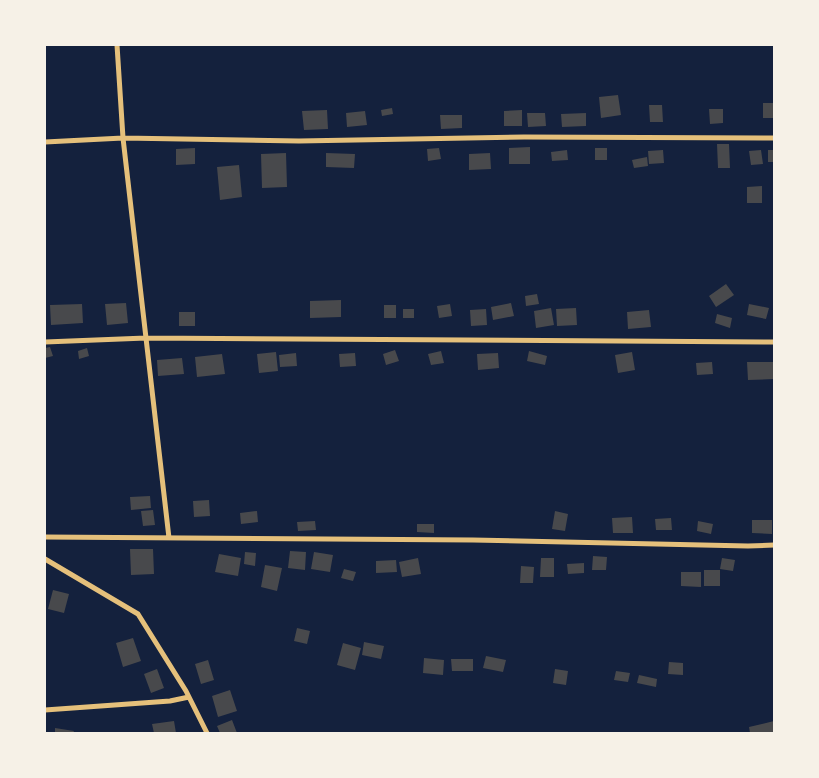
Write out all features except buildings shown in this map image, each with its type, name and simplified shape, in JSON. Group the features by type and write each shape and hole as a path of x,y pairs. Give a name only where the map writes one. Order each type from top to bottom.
{"street":[{"path":"116,45 123,138 169,538"},
{"path":"45,142 123,138 299,141 524,138 774,138"},
{"path":"45,342 146,338 774,342"},
{"path":"45,537 463,540 774,545"},
{"path":"45,559 138,614 189,698 207,733"},
{"path":"45,710 189,698"}]}
